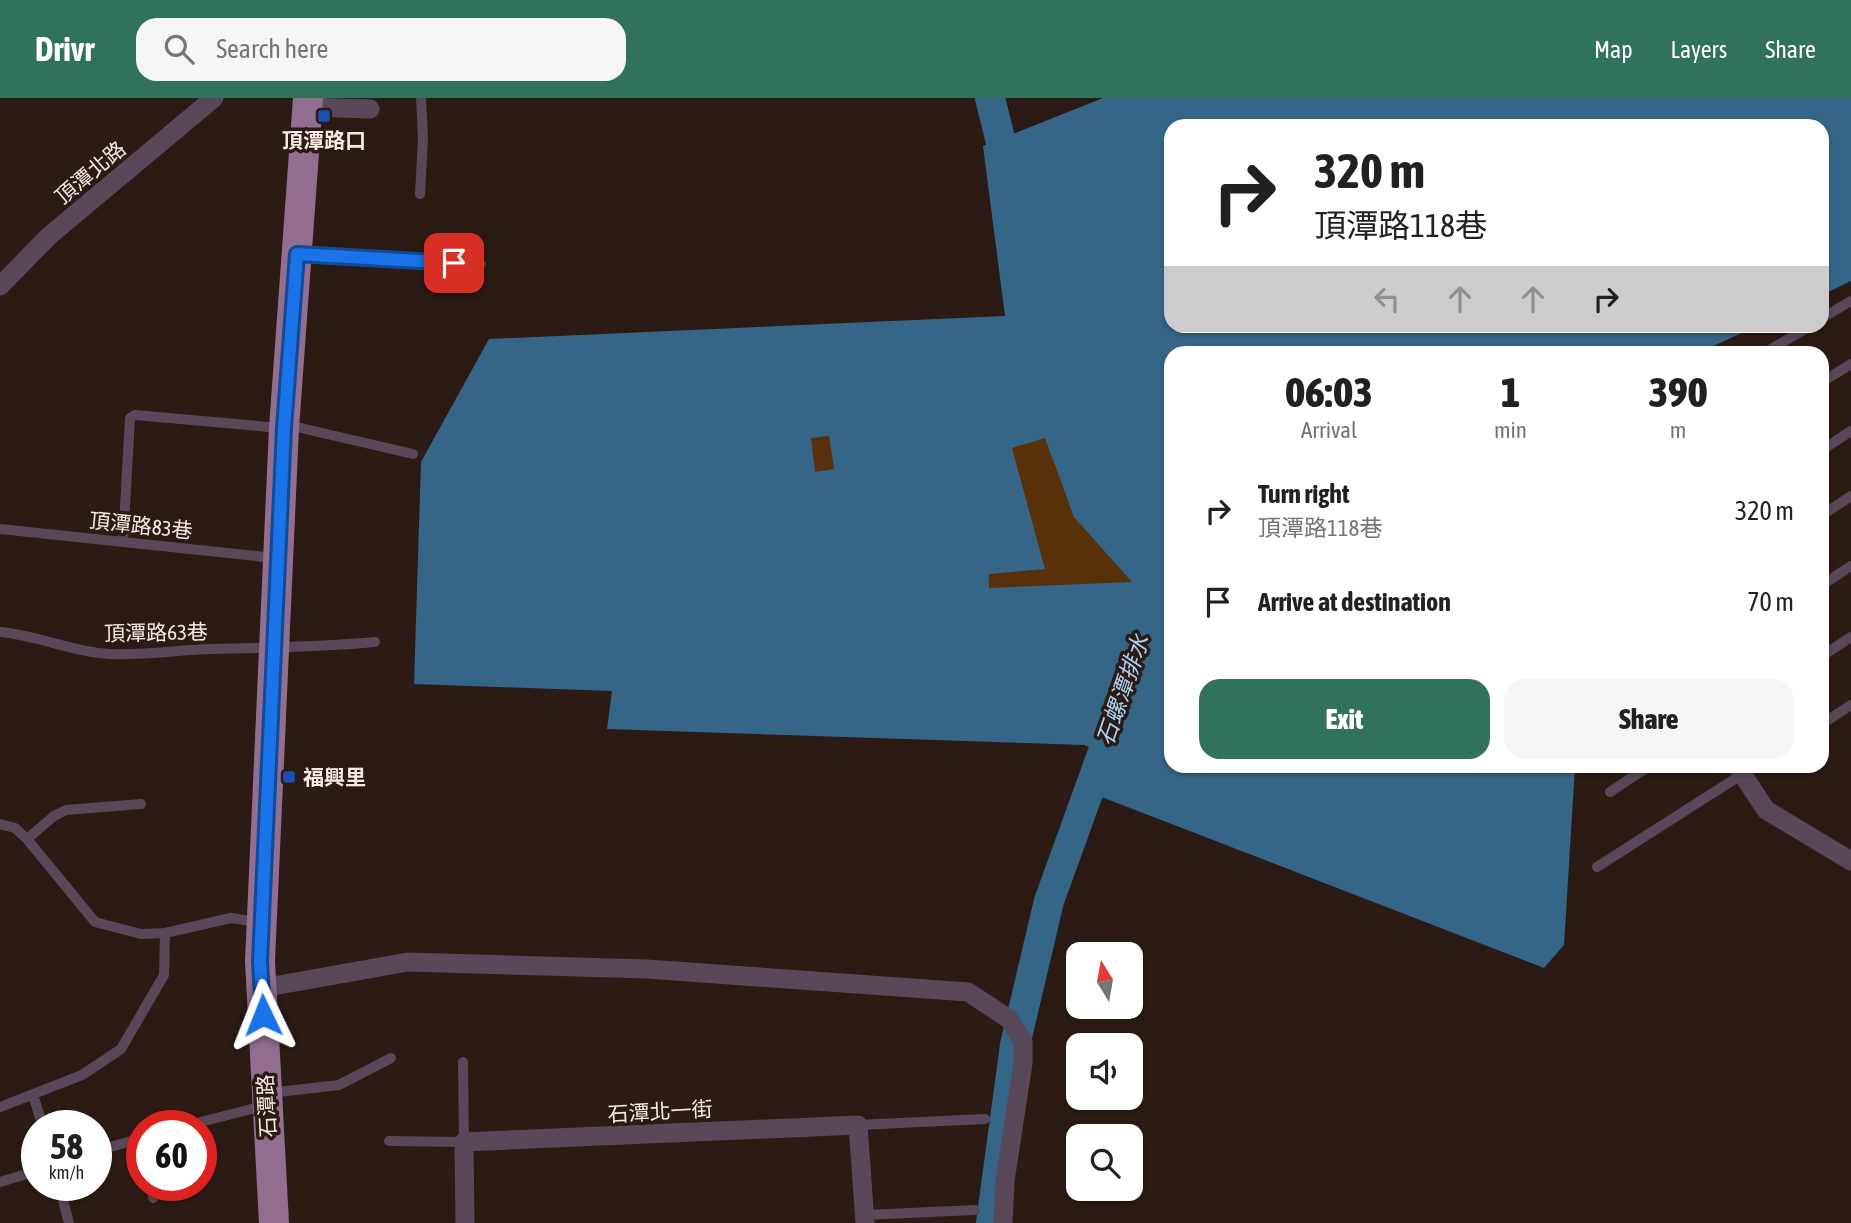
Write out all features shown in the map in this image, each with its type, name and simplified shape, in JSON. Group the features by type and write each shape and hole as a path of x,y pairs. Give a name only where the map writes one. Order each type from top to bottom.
{"main road":[{"name":"石潭路","path":"274,1223 265,1099 262,923 284,426 308,102"}],"street":[{"name":"頂潭北路","path":"0,286 49,236 214,98"},
{"path":"308,102 370,109"},
{"path":"1747,773 1766,810 1851,861"},
{"path":"262,988 408,962 648,969 968,992 1009,1019 1023,1041 1023,1063 1005,1181 1003,1223"},
{"path":"858,1125 865,1219"},
{"name":"石潭北一街","path":"464,1142 858,1125"},
{"path":"464,1142 465,1223"}],"lane":[{"path":"420,194 423,138 421,98"},
{"path":"297,254 481,264"},
{"path":"1829,314 1851,301"},
{"path":"1776,346 1798,333"},
{"path":"1829,378 1851,364"},
{"path":"123,542 128,425 135,415 284,426 413,454"},
{"path":"1829,445 1851,431"},
{"path":"1829,510 1851,496"},
{"name":"頂潭路83巷","path":"0,529 278,558"},
{"path":"1829,580 1851,566"},
{"name":"頂潭路63巷","path":"0,632 19,633 106,654 274,650 375,642"},
{"path":"1829,651 1851,637"},
{"path":"1829,719 1851,705"},
{"path":"1610,792 1638,773"},
{"path":"1597,867 1739,773"},
{"path":"27,839 66,810 141,804"},
{"path":"0,824 15,828 27,839 95,922 141,934 166,933 231,918 262,923"},
{"path":"0,1107 82,1074 121,1049 164,975 166,933"},
{"path":"217,1115 265,1099 339,1085 391,1058"},
{"path":"389,1141 464,1142 463,1062"},
{"path":"33,1094 38,1110"},
{"path":"858,1125 985,1119"},
{"path":"0,1182 21,1176"},
{"path":"63,1201 69,1223"},
{"path":"865,1219 975,1210"}],"water":[{"path":"1103,98 1851,98 1851,281 1829,292 1829,119 1164,119 1164,333 1742,333 1713,346 1164,346 1164,773 1575,773 1564,945 1544,968 1099,796 1113,756 1084,745 607,729 612,691 414,684 421,462 489,339 1005,316 983,146"}],"building":[{"path":"829,436 834,469 815,472 811,438"},
{"path":"1045,438 1074,517 1132,582 989,588 989,574 1045,569 1012,448"}],"waterway":[{"name":"石螺潭排水","path":"990,98 1010,179"},
{"name":"石螺潭排水","path":"991,1223 1015,1045 1049,901 1117,713"}],"place":[{"name":"頂潭路口","path":"324,116"},
{"name":"福興里","path":"289,777"}],"route":[{"path":"263,1015 260,961 284,428 297,254 454,263"}]}
